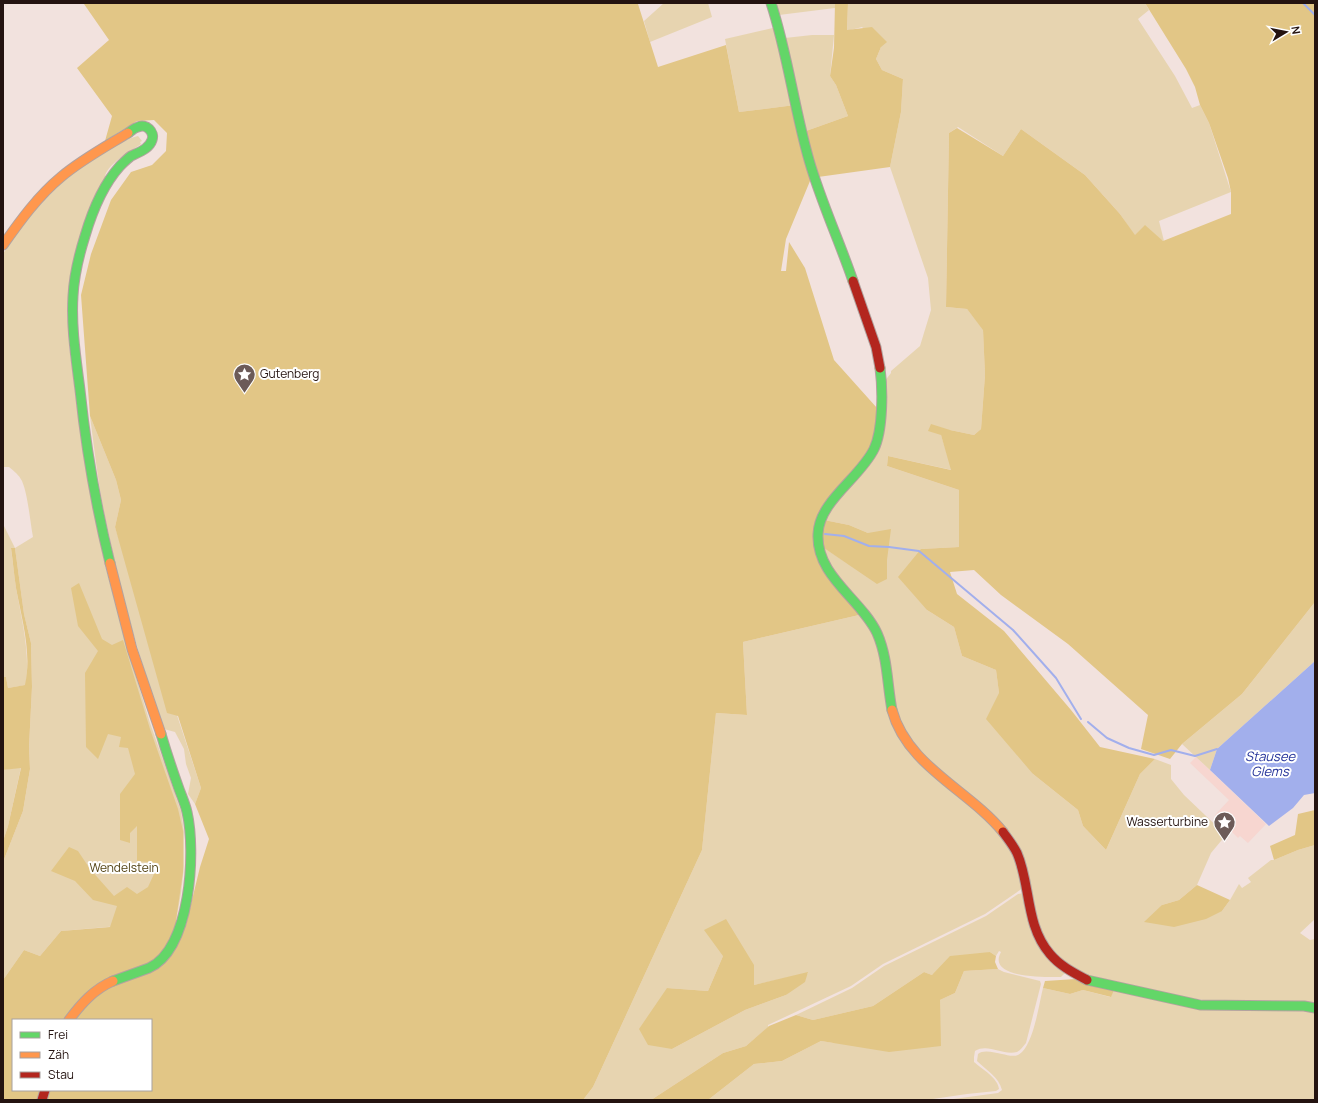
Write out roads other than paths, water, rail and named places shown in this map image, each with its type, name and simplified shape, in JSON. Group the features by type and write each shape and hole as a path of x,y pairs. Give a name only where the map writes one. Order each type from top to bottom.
{"street":[{"path":"771,3 782,38 808,156 873,338 881,369 880,409 878,434 875,447 862,469 834,498 824,513 819,525 819,547 822,557 832,574 867,619 882,646 887,665 893,716 897,725 903,736 922,758 1002,830 1012,844 1021,864 1033,922 1039,939 1052,956 1072,974 1089,981 1200,1005 1304,1006 1315,1008"},
{"path":"3,245 26,213 60,178 81,162 139,126 144,126 151,131 152,141 148,147 130,157 120,165 110,178 100,196 85,236 76,272 73,295 73,327 84,430 104,538 132,649 187,812 191,855 189,878 179,930 174,944 166,955 155,965 145,970 116,979 103,985 91,994 70,1019"}],"water":[{"name":"Stausee Glems","path":"1315,661 1315,793 1304,795 1293,808 1269,826 1210,770 1217,749"}],"waterway":[{"path":"1303,3 1315,15"},
{"path":"825,534 844,536 869,546 919,551 1013,630 1056,678 1081,719"},
{"path":"1088,722 1107,738 1129,748 1154,755 1171,750 1195,756 1217,749"}],"place":[{"name":"Gutenberg","path":"245,394"},
{"name":"Wasserturbine","path":"1224,842"}],"park label":[{"name":"Wendelstein","path":"124,868"}]}
